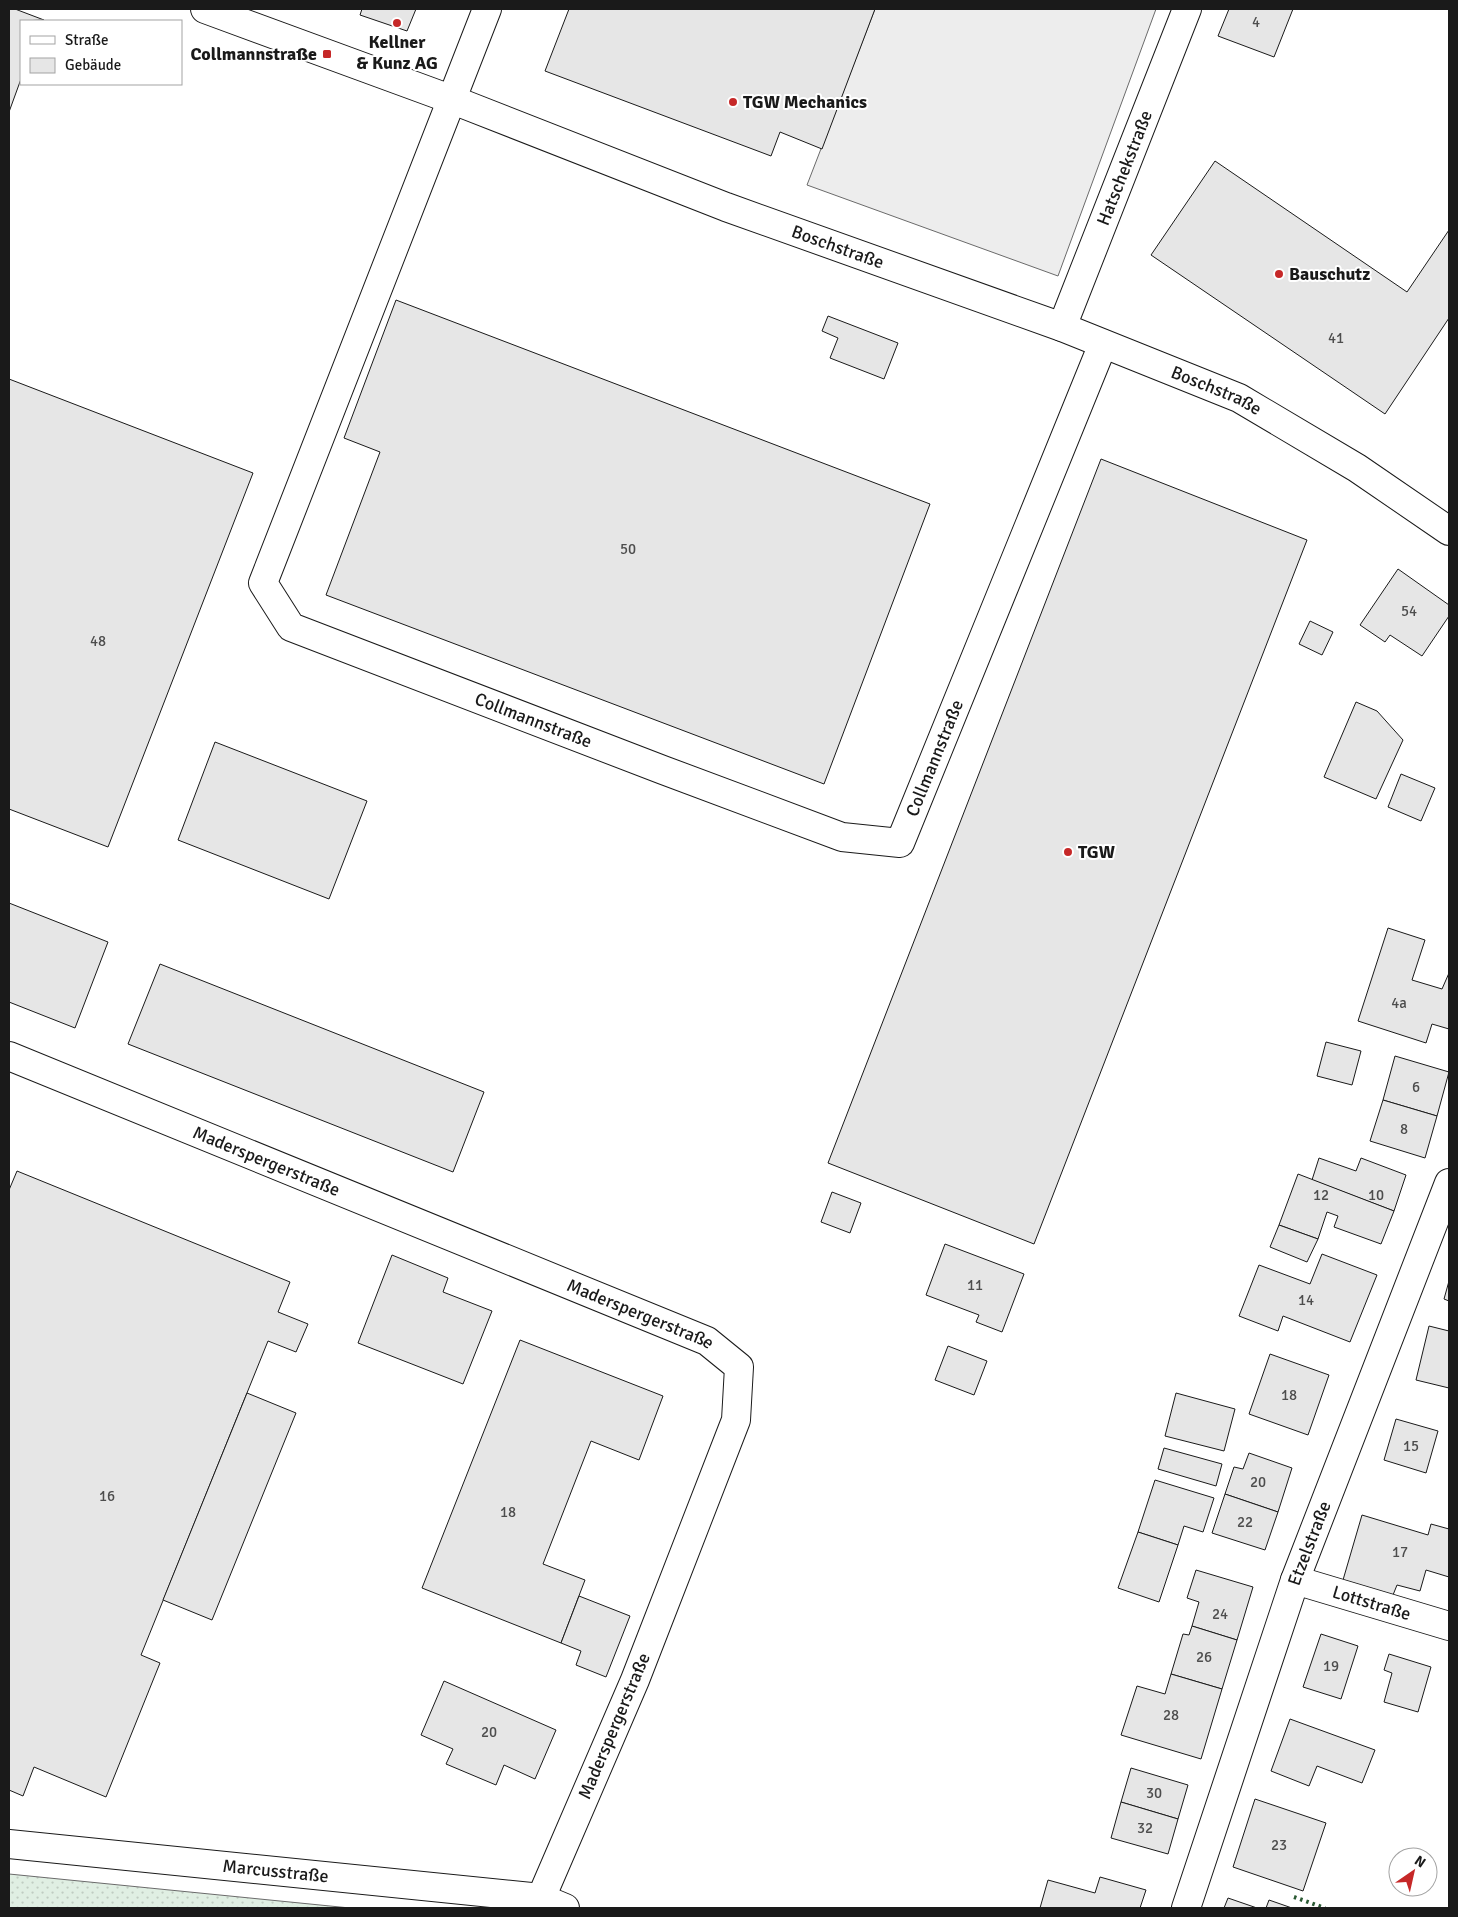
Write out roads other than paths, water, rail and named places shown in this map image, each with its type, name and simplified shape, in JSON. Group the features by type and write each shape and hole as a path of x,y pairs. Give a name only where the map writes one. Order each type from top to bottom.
{"street":[{"name":"Boschstraße","path":"205,9 452,100 726,207 1062,327 1239,398 1357,468 1449,531"},
{"name":"Collmannstraße","path":"487,9 263,583 292,627 842,837 900,843 1102,344"},
{"name":"Hatschekstraße","path":"1062,327 1187,9"},
{"name":"Maderspergerstraße","path":"9,1056 707,1341 739,1367 736,1420 635,1680 553,1903"},
{"name":"Etzelstraße","path":"1186,1908 1295,1580 1449,1184"},
{"name":"Lottstraße","path":"1295,1580 1449,1626"},
{"name":"Marcusstraße","path":"9,1844 553,1903"}],"place":[{"name":"Kellner & Kunz AG","path":"397,23"},
{"name":"Collmannstraße","path":"327,54"},
{"name":"TGW Mechanics","path":"733,102"},
{"name":"Bauschutz","path":"1279,274"},
{"name":"TGW","path":"1068,852"}]}
